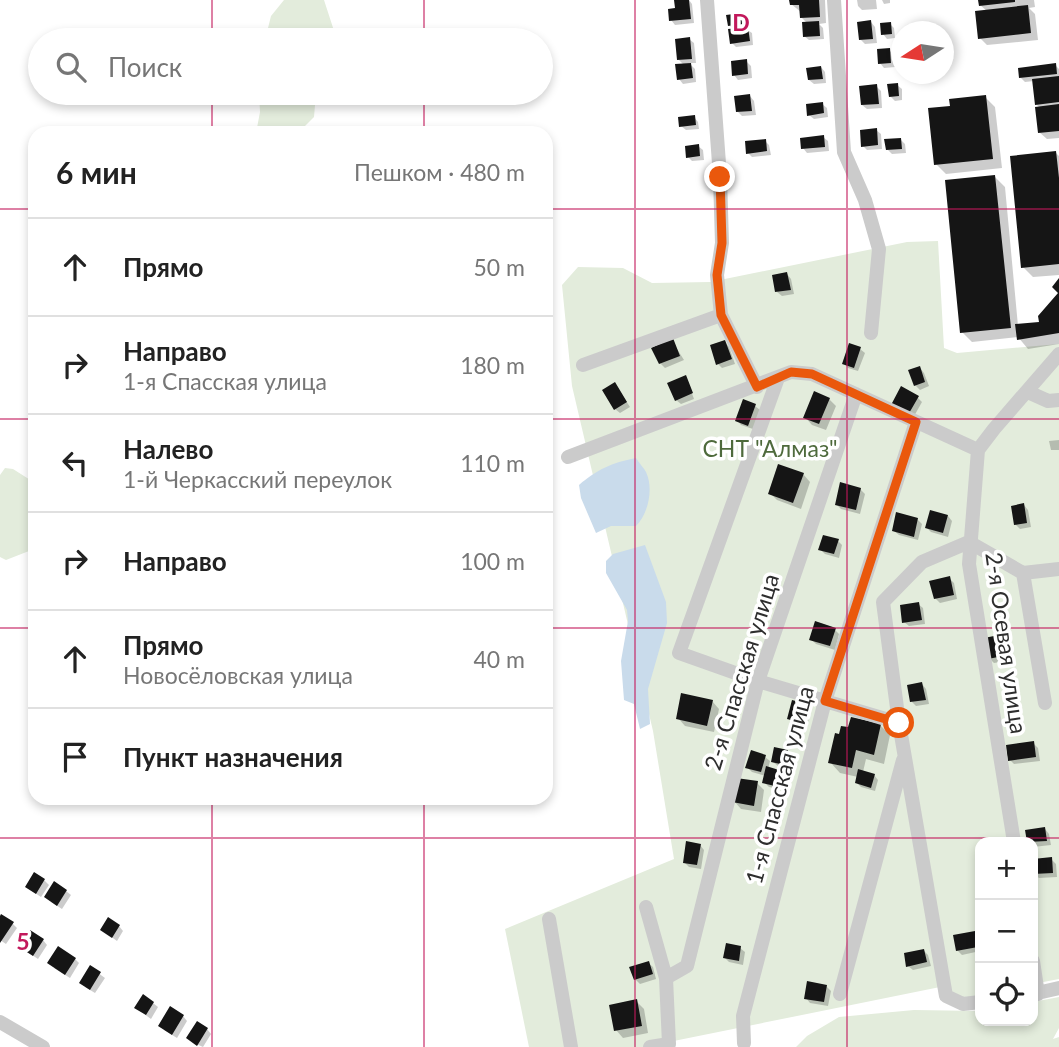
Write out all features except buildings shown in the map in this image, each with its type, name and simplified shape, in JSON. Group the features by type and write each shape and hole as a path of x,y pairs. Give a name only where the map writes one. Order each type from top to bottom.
{"street":[{"path":"707,0 720,177 722,243 717,275 721,315 757,387"},
{"path":"834,0 844,152 865,200 879,248 871,333"},
{"path":"583,365 721,315"},
{"path":"568,457 791,372 812,374 978,450 1059,354"},
{"path":"778,378 679,653 758,681 899,723"},
{"path":"1028,392 1048,401 1059,400"},
{"name":"2-я Спасская улица","path":"666,978 687,966 758,681 856,394"},
{"name":"1-я Спасская улица","path":"744,1043 743,1016 825,701 916,422"},
{"name":"2-я Осевая улица","path":"978,450 969,564 1013,837"},
{"path":"975,1003 962,1004 946,996 904,755 883,602 922,562 969,542 1023,573 1059,569"},
{"path":"1023,573 1045,703"},
{"path":"840,993 904,755"},
{"path":"646,907 666,978 669,1044 650,1047"},
{"path":"550,919 571,1047"},
{"path":"1038,993 1059,988"},
{"path":"0,1022 43,1047"}],"green space":[{"path":"284,0 324,0 333,28 268,28 271,16"},
{"path":"260,105 315,105 314,117 305,126 257,126"},
{"name":"СНТ \"Алмаз\"","path":"938,241 944,348 957,353 1059,344 1059,979 1038,983 1038,837 975,837 975,996 949,1002 945,986 644,1047 529,1047 505,929 674,859 653,731 572,386 562,285 578,267 623,268 652,283 710,282 907,242"},
{"path":"5,468 13,469 28,479 28,551 6,560 0,557 0,475"},
{"path":"1059,997 1059,1028 1053,1039 1059,1037 1059,1047 796,1047 807,1036 839,1017 914,1010 975,1011 975,1026 1038,1026 1038,1001"}],"water":[{"path":"636,458 646,472 650,486 644,515 636,526 611,526 596,533 581,498 579,485 605,467"},
{"path":"645,545 666,602 667,623 648,689 650,724 640,729 634,704 624,700 621,661 628,621 627,610 606,573 606,561 613,554"}],"route":[{"path":"720,177 722,243 717,275 721,315 757,387 791,372 812,374 916,422 825,701 899,723"}]}
